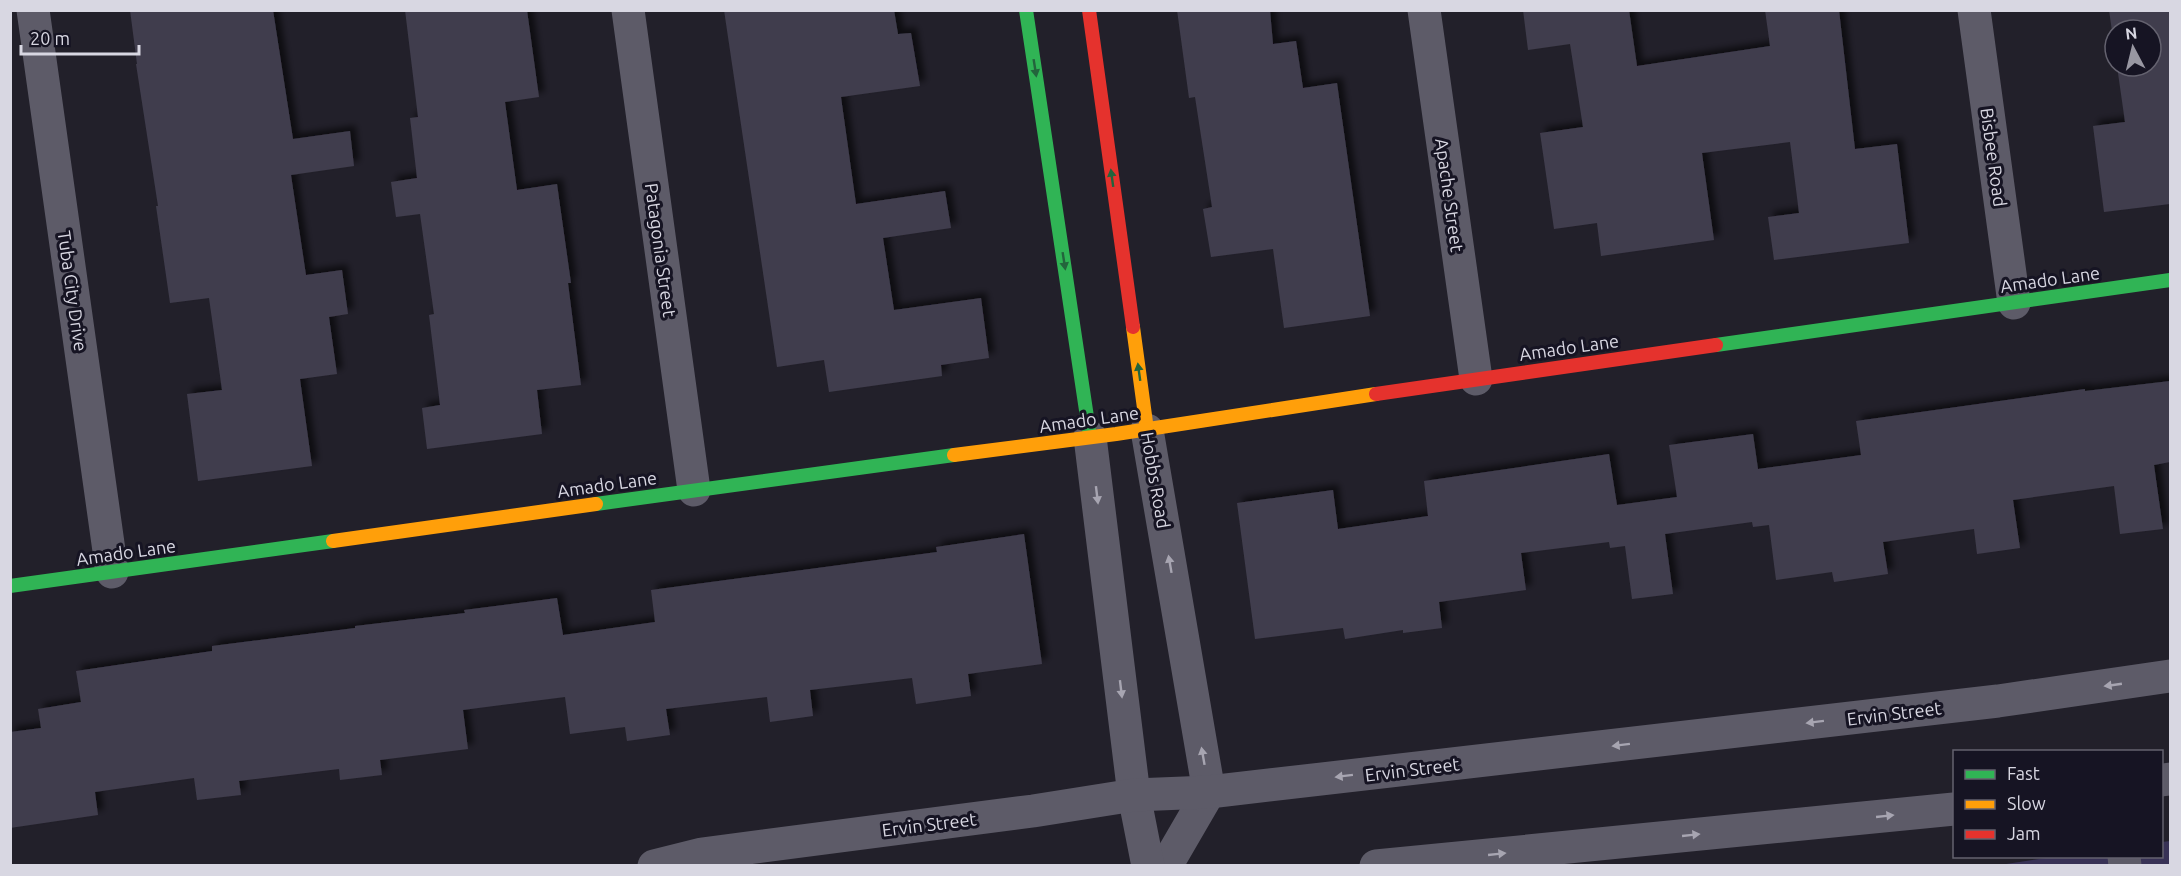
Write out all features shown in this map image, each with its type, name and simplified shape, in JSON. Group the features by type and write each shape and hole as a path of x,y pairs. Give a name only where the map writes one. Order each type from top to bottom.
{"street":[{"name":"Tuba City Drive","path":"33,10 112,572"},
{"name":"Patagonia Street","path":"628,10 694,490"},
{"path":"1026,10 1090,437 1134,795 1148,866"},
{"name":"Hobbs Road","path":"1089,10 1147,430 1209,792"},
{"name":"Apache Street","path":"1424,10 1476,379"},
{"name":"Bisbee Road","path":"1974,10 2014,303"},
{"name":"Amado Lane","path":"10,586 694,490 1147,430 1476,379 2170,280"},
{"name":"Ervin Street","path":"654,866 702,854 1033,811 1134,795 1209,792 1998,701 2170,676"},
{"path":"1166,866 1209,792"},
{"path":"1376,866 1953,809"}],"shaded area":[{"path":"2170,841 2170,865 1993,866 2046,858 2163,858 2163,842"}],"building":[{"path":"130,10 273,10 293,139 350,131 354,166 291,175 306,275 342,270 348,314 329,317 337,374 300,379 312,466 198,481 187,394 222,390 209,298 170,303"},
{"path":"405,10 527,10 539,97 505,102 517,190 557,184 571,283 568,283 581,385 537,390 542,434 427,449 422,408 440,405 429,315 434,314 420,214 396,217 391,182 417,178 410,118 418,117"},
{"path":"724,10 894,10 898,34 911,33 920,86 841,97 856,204 945,191 951,228 883,238 894,310 981,298 989,358 941,365 942,376 829,392 824,360 777,367"},
{"path":"1177,10 1270,10 1273,44 1296,41 1303,88 1337,83 1370,316 1284,328 1273,249 1211,257 1203,209 1212,207 1195,97 1189,98"},
{"path":"1523,10 1629,10 1637,66 1770,46 1765,10 1839,10 1855,149 1897,144 1909,243 1774,260 1768,217 1799,213 1790,142 1702,153 1714,240 1601,256 1597,223 1554,229 1540,133 1583,127 1570,44 1528,50"},
{"path":"2109,10 2170,10 2170,204 2104,212 2093,126 2125,122 2119,78 2163,78 2163,18 2110,18"},
{"path":"2170,381 2170,462 2154,465 2163,529 2120,534 2114,486 2013,500 2020,548 1977,554 1974,529 1883,542 1888,574 1834,582 1832,572 1776,580 1769,525 1753,527 1752,522 1665,534 1673,594 1632,599 1625,546 1610,548 1609,542 1521,553 1526,590 1439,602 1442,628 1403,633 1403,630 1345,639 1343,628 1255,639 1237,503 1333,490 1338,529 1428,516 1424,481 1609,454 1617,505 1677,497 1669,445 1753,434 1758,469 1861,455 1856,421 2085,389 2085,391"},
{"path":"1024,534 1042,664 968,674 971,696 916,704 912,678 810,690 813,716 770,722 767,697 666,709 670,735 627,741 625,727 570,734 565,697 463,710 468,749 380,760 382,775 340,780 339,769 239,781 241,795 197,800 194,778 95,792 98,815 10,828 10,732 41,728 38,709 81,702 76,671 212,651 212,646 465,613 464,610 557,598 563,635 655,622 651,590 937,552 936,547"}],"traffic: fast":[{"path":"1026,10 1090,437"},
{"path":"1716,345 2170,280"},
{"path":"596,504 954,455"},
{"path":"10,586 333,541"}],"traffic: slow":[{"path":"1133,327 1147,430"},
{"path":"954,455 1116,434 1376,394"},
{"path":"333,541 596,504"}],"traffic: jam":[{"path":"1089,10 1133,327"},
{"path":"1376,394 1716,345"}]}
